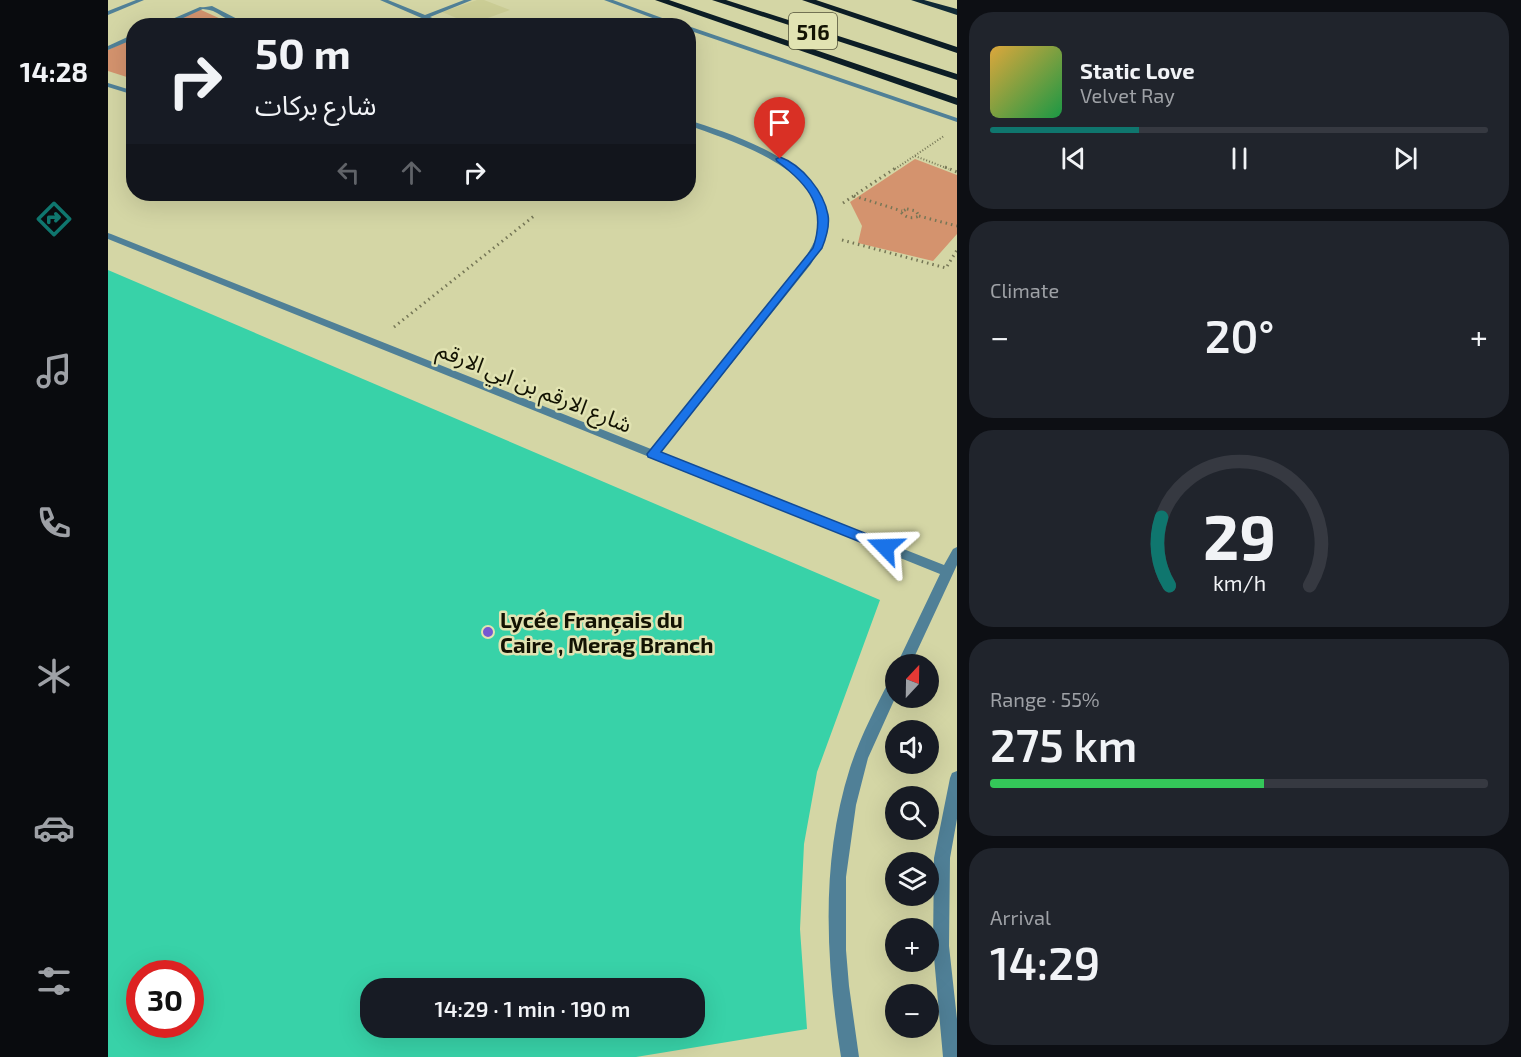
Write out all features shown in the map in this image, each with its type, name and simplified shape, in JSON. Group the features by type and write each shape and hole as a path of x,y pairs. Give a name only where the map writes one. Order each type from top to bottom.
{"highway":[{"path":"660,0 957,102"},
{"name":"516","path":"717,0 957,77"},
{"name":"516","path":"807,0 957,50"},
{"path":"915,0 957,12"}],"street":[{"path":"108,14 141,0"},
{"path":"383,0 424,17 469,0"},
{"path":"607,0 658,18"},
{"path":"178,18 210,7 231,18"},
{"path":"696,31 957,120"},
{"path":"108,48 126,40"},
{"path":"108,85 126,91"},
{"path":"653,454 808,262 822,235 824,216 815,193 797,172 780,159 696,128"},
{"name":"شارع الارقم بن ابي الارقم","path":"108,236 948,572"},
{"path":"909,654 957,552"},
{"path":"850,1057 844,1023 837,949 838,882 845,822 858,770 885,704"},
{"path":"952,1057 941,946 942,858 957,778"}],"path":[{"path":"824,216 948,133"},
{"path":"914,156 957,171"},
{"path":"854,196 902,211 914,209 919,216"},
{"path":"375,343 530,219 544,201"},
{"path":"902,211 906,216 914,218 919,216 957,226"},
{"path":"822,235 946,268 957,250"}],"shaded area":[{"path":"477,0 484,0 510,10 488,18 456,18 442,12"},
{"path":"199,9 219,18 180,18"},
{"path":"126,41 126,77 108,71 108,50"},
{"path":"915,159 957,175 957,234 933,261 858,243 862,226 850,202"}],"building":[{"name":"Lycée Français du Caire , Merag Branch","path":"108,270 880,600 817,772 804,844 800,929 807,1029 636,1057 108,1057"}],"place":[{"name":"Lycée Français du Caire , Merag Branch","path":"488,632"}],"route":[{"path":"780,159 797,172 815,193 824,216 822,235 817,248 653,454 885,547"}]}
